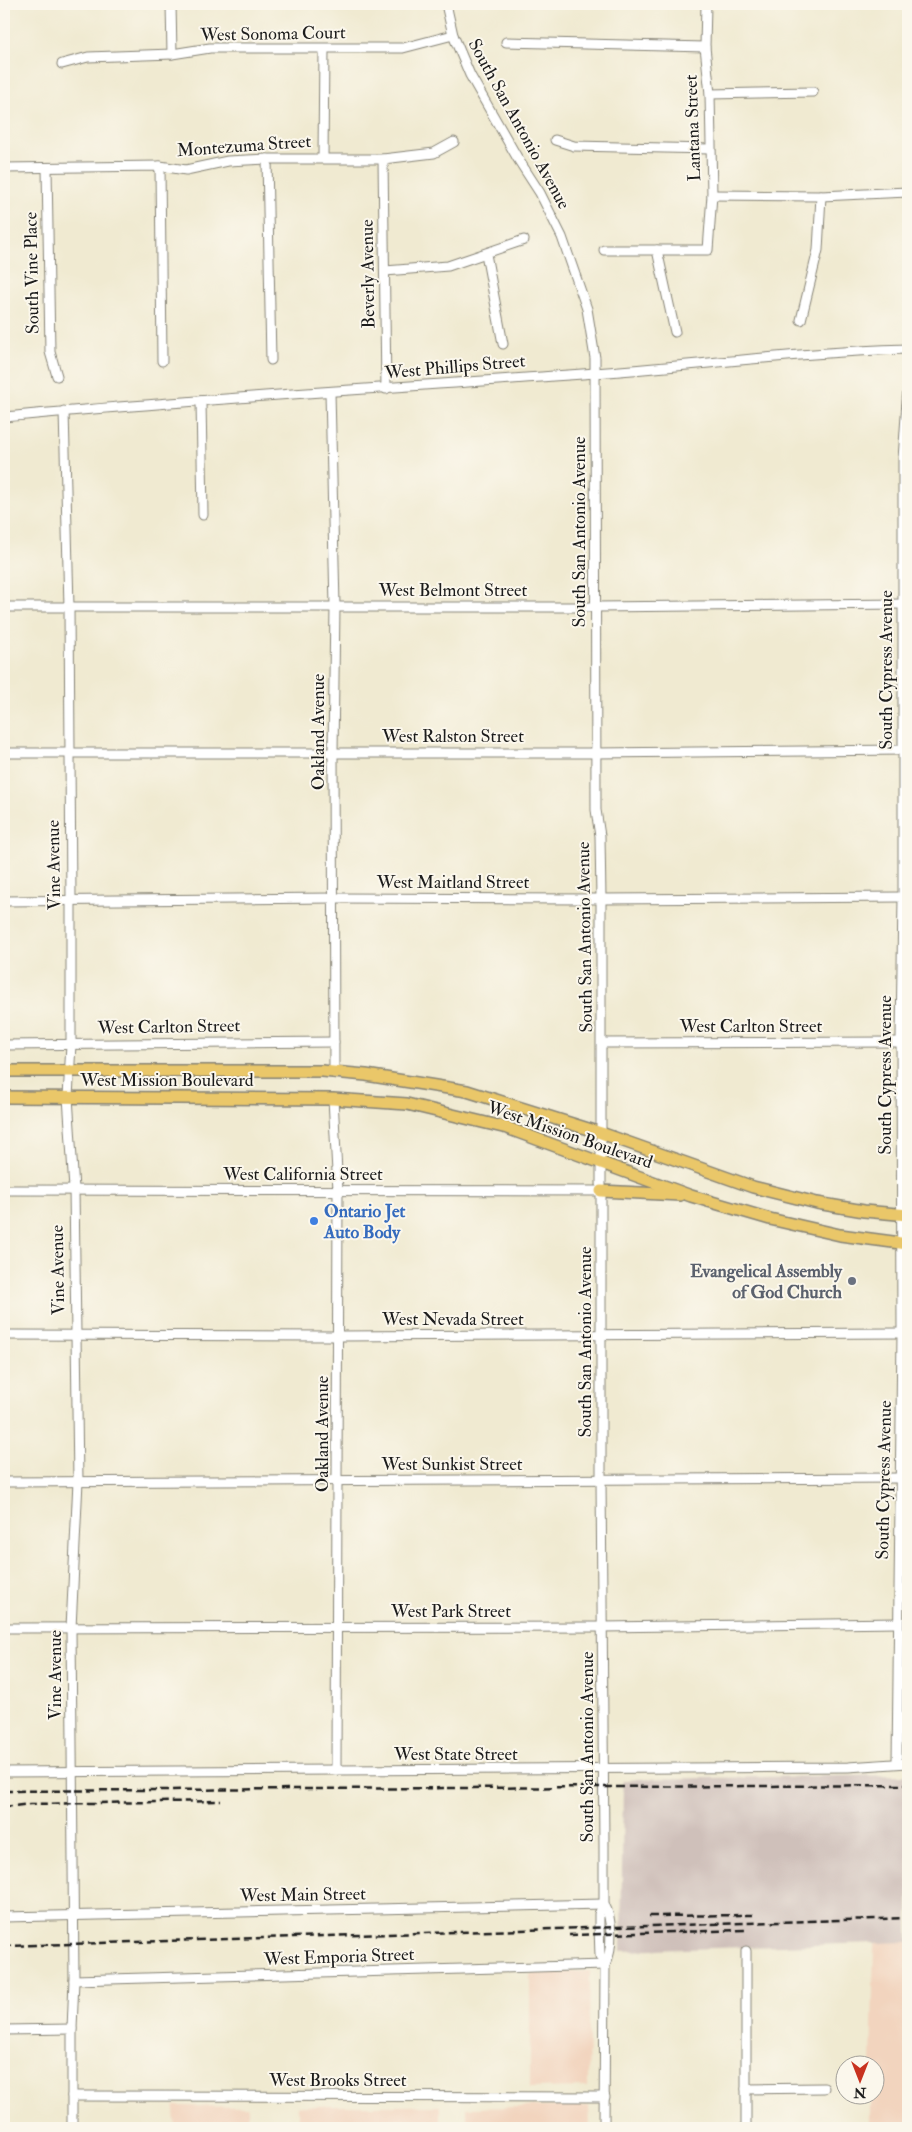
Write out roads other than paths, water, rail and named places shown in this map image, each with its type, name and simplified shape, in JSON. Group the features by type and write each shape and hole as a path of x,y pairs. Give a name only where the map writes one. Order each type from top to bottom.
{"main road":[{"name":"West Mission Boulevard","path":"4,1071 312,1071 366,1075 468,1091 601,1133 753,1187 817,1203 864,1211 905,1215"},
{"name":"West Mission Boulevard","path":"4,1097 334,1099 407,1104 507,1128 691,1196 770,1220 840,1235 905,1244"},
{"path":"602,1191 691,1196"}],"street":[{"path":"171,4 172,54"},
{"name":"South San Antonio Avenue","path":"446,4 453,35 470,75 518,159 540,193 562,237 587,309 595,358 596,810 600,836 602,899 601,1480 604,1904 600,1914 599,1927 600,1956 604,1966 604,2128"},
{"name":"Lantana Street","path":"657,250 708,250 712,195 710,94 705,46 706,4"},
{"name":"West Sonoma Court","path":"62,64 88,57 172,54 210,48 402,48 453,35"},
{"path":"506,42 705,46"},
{"path":"323,158 324,49"},
{"path":"710,94 813,92"},
{"path":"555,140 574,146 710,150"},
{"name":"Montezuma Street","path":"4,168 160,166 186,170 228,161 323,158 383,159 434,153 454,142"},
{"path":"267,159 271,360"},
{"name":"Beverly Avenue","path":"383,159 386,389"},
{"path":"160,166 162,361"},
{"name":"South Vine Place","path":"47,168 50,352 57,376"},
{"path":"712,195 821,196 908,192"},
{"path":"800,320 818,250 821,196"},
{"path":"385,272 448,266 524,240"},
{"path":"604,250 657,250 675,332"},
{"path":"486,254 503,344"},
{"name":"West Phillips Street","path":"4,417 64,411 595,373 863,350 908,349"},
{"name":"South Cypress Avenue","path":"897,1763 902,1333 905,1244 902,604 905,545 903,459 908,387"},
{"name":"Oakland Avenue","path":"330,392 335,606 333,752 335,898 334,1073"},
{"path":"201,401 203,515"},
{"name":"Vine Avenue","path":"64,411 69,607 71,901 71,1045 68,1097 74,1189 78,1481 71,1628 74,1980 72,2128"},
{"name":"West Belmont Street","path":"4,607 596,607 902,604"},
{"name":"West Ralston Street","path":"4,753 903,750"},
{"name":"West Maitland Street","path":"4,901 335,898 903,897"},
{"name":"West Carlton Street","path":"602,1043 904,1041"},
{"name":"West Carlton Street","path":"4,1045 334,1042"},
{"name":"Oakland Avenue","path":"334,1099 338,1190 336,1770"},
{"name":"West California Street","path":"4,1190 602,1191"},
{"name":"West Nevada Street","path":"4,1335 338,1336 902,1333"},
{"name":"West Sunkist Street","path":"4,1482 338,1479 900,1478"},
{"name":"West Park Street","path":"4,1628 602,1627 898,1623"},
{"name":"West State Street","path":"4,1772 603,1770 848,1767 908,1763"},
{"name":"West Main Street","path":"4,1917 604,1904"},
{"path":"746,1951 746,2128"},
{"name":"West Emporia Street","path":"74,1980 604,1966"},
{"path":"4,2030 72,2029"},
{"path":"746,2089 824,2088"},
{"name":"West Brooks Street","path":"72,2096 605,2097"}],"railway":[{"path":"4,1791 908,1785"},
{"path":"4,1807 31,1804 221,1801"},
{"path":"649,1916 754,1915"},
{"path":"4,1946 908,1918"},
{"path":"569,1935 746,1930"}],"place":[{"name":"Ontario Jet Auto Body","path":"314,1221"},
{"name":"Evangelical Assembly of God Church","path":"852,1281"}]}
